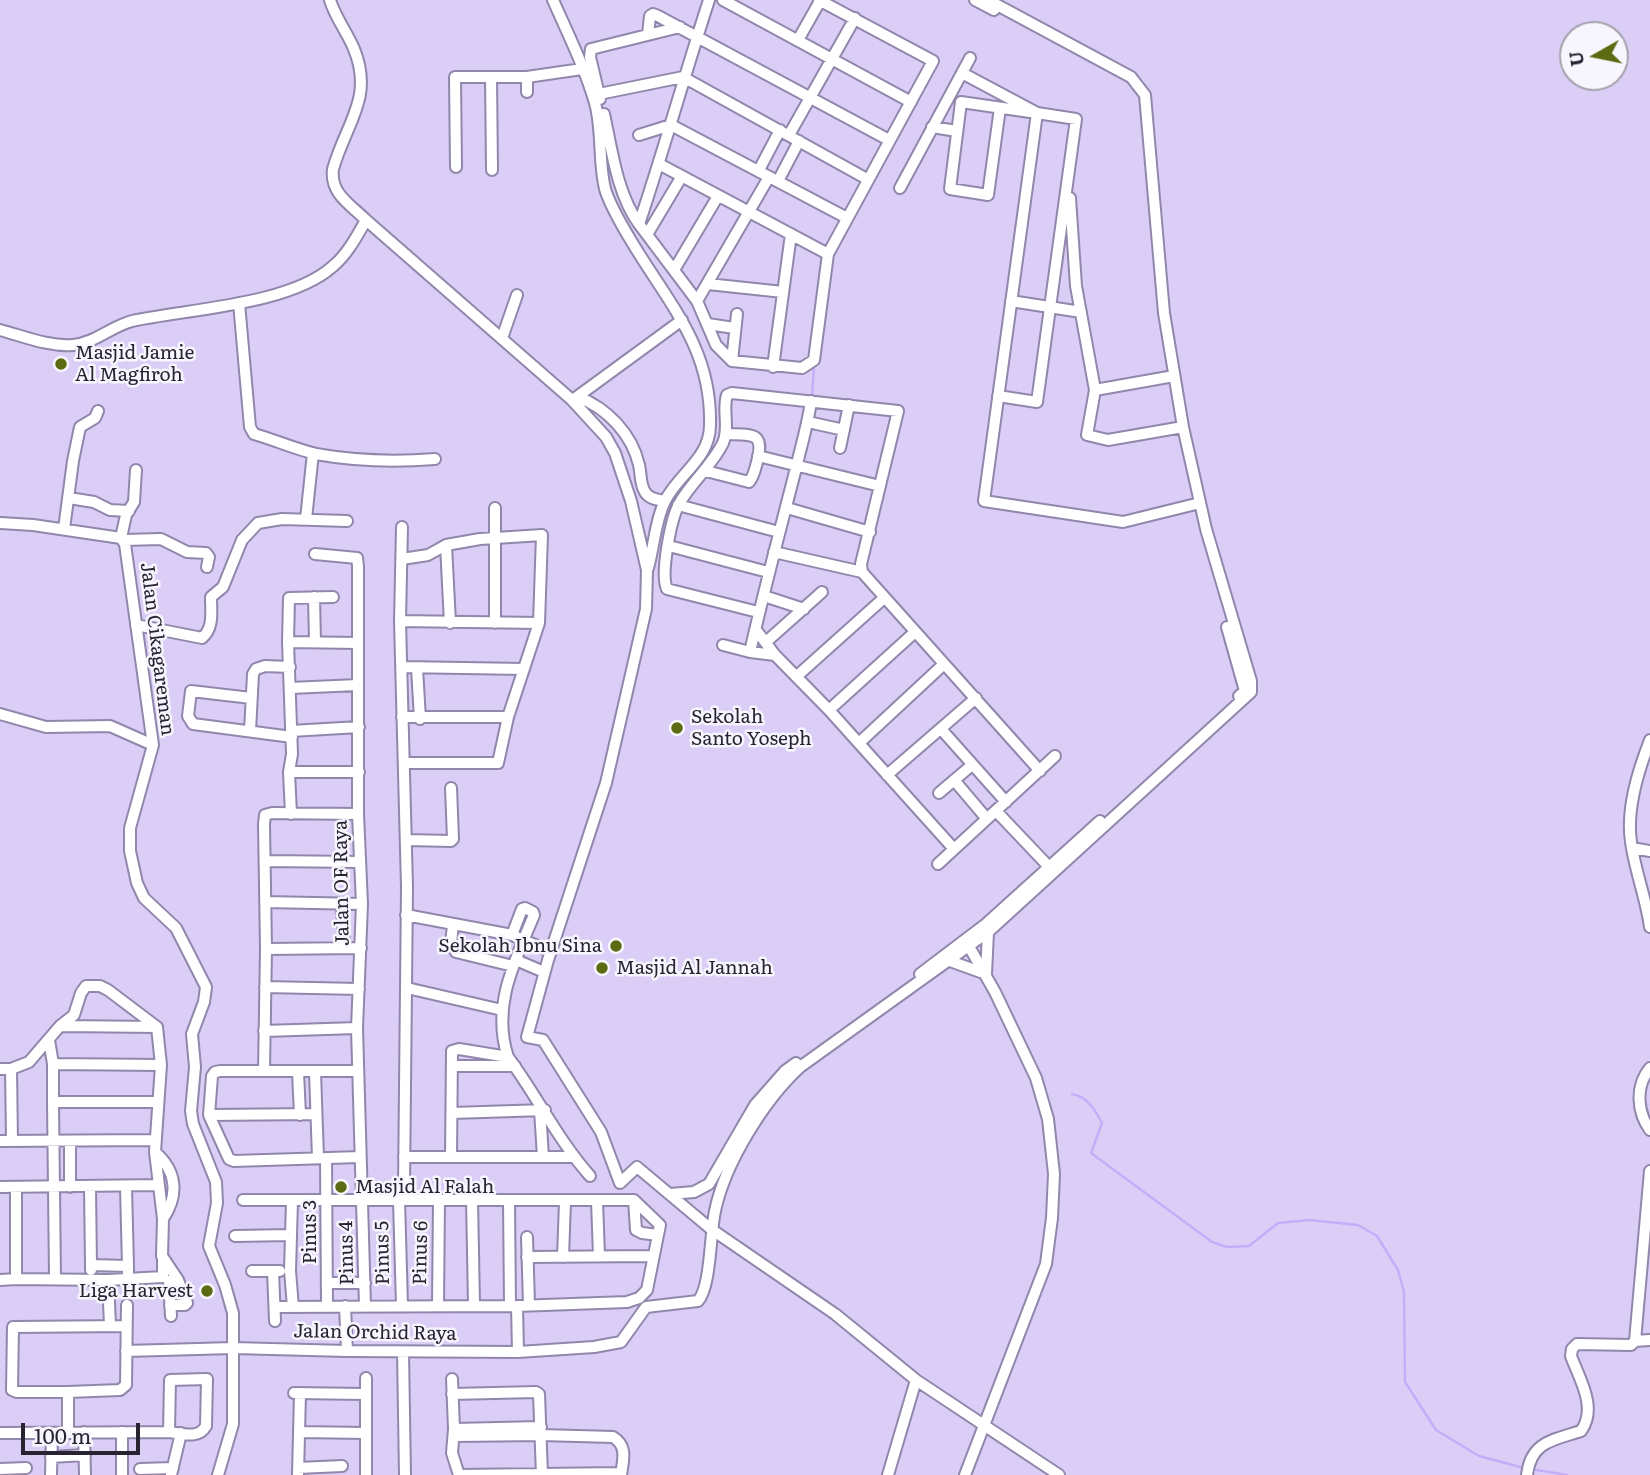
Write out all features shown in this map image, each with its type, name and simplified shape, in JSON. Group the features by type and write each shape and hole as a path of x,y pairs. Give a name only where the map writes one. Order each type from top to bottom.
{"street":[{"path":"330,0 354,48 362,73 362,93 336,157 332,180 335,188 366,220 575,399 606,437 615,453 631,501 647,570"},
{"path":"553,0 595,103 605,190 621,224 682,320 701,357 710,428 701,456 664,501 647,570 646,609 606,783 544,972 527,1037 542,1040 601,1132 620,1183 637,1167 711,1229 835,1314 916,1380 1059,1475"},
{"path":"639,224 709,0"},
{"path":"723,0 911,102"},
{"path":"680,27 591,48 590,57 623,194 630,212 697,301 716,345 732,361 802,368 814,360 828,254 933,61 855,18 841,5 819,0 798,40"},
{"path":"975,0 1129,85 1142,97"},
{"path":"711,1229 718,1198 743,1143 764,1107 789,1077 839,1038 950,961 1248,691 1198,503 1159,313 1145,179 1142,97 1137,82 988,0"},
{"path":"648,34 651,14 889,140"},
{"path":"697,301 750,212 774,179 789,135 855,18"},
{"path":"900,188 970,58"},
{"path":"456,167 455,77 527,77 582,69"},
{"path":"962,73 1037,113"},
{"path":"491,77 492,170"},
{"path":"527,77 527,92"},
{"path":"599,94 683,77 867,179"},
{"path":"998,396 1037,402 1076,119 961,102 950,189 988,195 1000,108"},
{"path":"1037,113 984,501 1124,522 1198,503"},
{"path":"639,135 671,125 847,218"},
{"path":"932,127 957,131"},
{"path":"655,131 664,147"},
{"path":"759,170 789,135"},
{"path":"659,164 828,254"},
{"path":"1069,175 1076,286 1095,390 1087,436 1108,440 1181,427"},
{"path":"648,233 682,176"},
{"path":"674,270 718,196"},
{"path":"0,330 71,346 82,344 125,323 239,303 279,293 332,267 351,246 366,220"},
{"path":"773,366 791,234"},
{"path":"708,284 783,292"},
{"path":"502,338 517,295"},
{"path":"1011,301 1081,312"},
{"path":"239,303 250,427 254,434 313,453 342,458 398,462 435,459"},
{"path":"732,361 737,314"},
{"path":"575,399 682,320"},
{"path":"708,324 734,328"},
{"path":"1095,390 1172,377"},
{"path":"758,612 667,589 664,573 678,505 706,471 726,434 725,397 728,394 898,411 861,564 862,572 1040,771"},
{"path":"575,399 593,403 615,422 631,442 645,493 664,501"},
{"path":"750,652 811,401"},
{"path":"840,448 849,405"},
{"path":"64,529 80,427 95,418 99,411"},
{"path":"808,422 844,430"},
{"path":"706,471 748,482 753,478 761,446 757,437 726,434"},
{"path":"306,519 313,453"},
{"path":"758,456 880,486"},
{"path":"122,539 134,502 136,470"},
{"path":"69,498 93,502 110,510 129,511"},
{"path":"678,505 779,532"},
{"path":"495,508 495,623"},
{"path":"787,508 870,532"},
{"path":"136,625 202,638 206,636 211,624 211,597 223,587 247,533 258,523 306,519 347,521"},
{"path":"0,523 64,529 122,539 161,539 187,552 206,554 209,556 207,567"},
{"path":"402,527 400,621 405,763 407,988 404,1187"},
{"path":"402,559 428,555 446,545 495,537 542,535 539,623 508,718 498,763 405,763"},
{"name":"Jalan Cikagareman","path":"122,539 153,745 130,828 130,851 137,883 144,898 176,928 206,987 204,1002 192,1034 195,1067 191,1118 216,1182 217,1203 209,1246 233,1313 233,1424 218,1475"},
{"path":"446,545 450,623"},
{"path":"669,546 768,572"},
{"path":"774,552 862,572"},
{"name":"Jalan OF Raya","path":"315,554 357,558 358,566 358,814 362,904 357,1028 363,1199"},
{"path":"766,642 822,592"},
{"path":"764,596 804,609"},
{"path":"314,597 315,642"},
{"path":"292,814 289,772 292,754 289,598 333,597"},
{"path":"797,676 884,598"},
{"path":"400,621 539,623"},
{"path":"756,630 954,849"},
{"path":"829,710 915,632"},
{"path":"288,642 358,643"},
{"path":"723,645 750,652 775,654"},
{"path":"859,743 944,664"},
{"path":"250,731 253,674 256,669 265,666 290,667"},
{"path":"402,667 524,669"},
{"path":"417,668 420,719"},
{"path":"290,688 358,685"},
{"path":"251,698 191,691 188,716 193,724 291,734 359,727"},
{"path":"887,775 976,698"},
{"path":"0,714 46,727 110,726 153,745"},
{"path":"402,717 508,718"},
{"path":"941,729 1006,802"},
{"path":"1650,740 1639,768 1630,828 1650,927"},
{"path":"938,864 1055,756"},
{"path":"939,793 972,765"},
{"path":"289,772 359,772"},
{"path":"954,780 1051,870"},
{"path":"406,841 453,839 451,788"},
{"path":"264,1071 265,815 358,814"},
{"path":"1632,848 1650,851"},
{"path":"266,861 360,862"},
{"path":"670,1194 695,1192 713,1179 755,1105 785,1071 968,943 988,932 1051,870"},
{"path":"266,902 362,904"},
{"path":"342,904 344,948"},
{"path":"406,915 517,938 551,952"},
{"path":"453,925 451,943 456,952 515,963 544,972"},
{"path":"986,974 988,932"},
{"path":"517,938 515,963 505,989 502,1010 503,1032 511,1061 572,1157 590,1176"},
{"path":"965,1475 1046,1264 1054,1174 1048,1119 1036,1078 986,974 968,943"},
{"path":"266,948 361,948"},
{"path":"950,961 986,974"},
{"path":"156,1140 6,1141 6,1069 29,1062 60,1026 74,1015 83,988 92,986 108,990 157,1027 161,1065 158,1102 156,1140 155,1152 163,1219 162,1256 170,1279 187,1303 171,1311 170,1279"},
{"path":"265,987 359,989"},
{"path":"407,988 502,1010"},
{"path":"60,1026 157,1027"},
{"path":"264,1031 357,1028"},
{"path":"50,1040 53,1064 55,1278"},
{"path":"452,1157 451,1056 455,1049 511,1061"},
{"path":"452,1066 511,1061"},
{"path":"53,1064 161,1065"},
{"path":"1650,1068 1639,1091 1643,1119 1650,1130"},
{"path":"358,1071 215,1072 212,1076 209,1115 228,1158 232,1160 360,1157"},
{"path":"298,1072 300,1115"},
{"name":"Pinus 3","path":"315,1072 316,1114 327,1200 327,1306"},
{"path":"53,1102 158,1102"},
{"path":"452,1113 542,1110"},
{"path":"542,1110 543,1157"},
{"path":"209,1115 316,1114"},
{"path":"70,1142 70,1187"},
{"path":"155,1152 170,1168 174,1186 171,1208 163,1219"},
{"path":"404,1157 572,1157"},
{"path":"1635,1341 1650,1171"},
{"path":"0,1187 158,1185"},
{"path":"16,1187 16,1279"},
{"path":"90,1187 90,1279"},
{"path":"126,1187 128,1279"},
{"path":"704,1188 718,1198"},
{"name":"Pinus 4","path":"363,1199 365,1306"},
{"path":"472,1199 474,1305"},
{"path":"243,1200 634,1200 658,1222 647,1290 634,1300 519,1305 275,1307"},
{"path":"292,1200 290,1271 293,1307"},
{"name":"Pinus 5","path":"399,1200 402,1306"},
{"name":"Pinus 6","path":"438,1306 439,1200"},
{"path":"634,1200 636,1230 658,1235"},
{"path":"509,1201 509,1237 519,1305 519,1352"},
{"path":"597,1201 599,1256"},
{"path":"563,1257 565,1202"},
{"name":"Jalan Orchid Raya","path":"126,1351 233,1348 347,1352 519,1352 594,1348 621,1342 646,1307 687,1304 702,1297 705,1291 711,1229"},
{"path":"235,1236 290,1236"},
{"path":"509,1237 532,1237 519,1305"},
{"path":"527,1257 652,1256"},
{"path":"91,1265 128,1266"},
{"path":"252,1271 290,1271"},
{"path":"273,1272 275,1321"},
{"path":"0,1280 170,1279"},
{"path":"108,1280 110,1325"},
{"path":"327,1283 365,1283"},
{"path":"13,1329 12,1390 68,1392 123,1389 127,1382 127,1305"},
{"path":"345,1306 347,1352"},
{"path":"0,1329 13,1329 17,1326 126,1326"},
{"path":"1528,1471 1537,1448 1581,1431 1585,1426 1588,1406 1571,1356 1572,1349 1577,1344 1631,1345 1635,1341 1650,1340"},
{"path":"402,1352 405,1475"},
{"path":"0,1433 169,1432 196,1435 206,1426 208,1381 205,1378 170,1380 169,1432"},
{"path":"366,1378 366,1475"},
{"path":"452,1379 452,1453 459,1475 621,1474 624,1450 613,1437 541,1431 454,1432"},
{"path":"888,1475 916,1380"},
{"path":"68,1392 68,1433"},
{"path":"452,1394 536,1392 540,1397 542,1475"},
{"path":"342,1466 328,1471 298,1472 296,1393 365,1394"},
{"path":"84,1432 85,1475"},
{"path":"122,1432 122,1475"},
{"path":"51,1475 52,1433"},
{"path":"140,1469 154,1472 172,1471 181,1433"},
{"path":"299,1433 366,1433"},
{"path":"51,1457 85,1455"},
{"path":"8,1471 26,1468"}],"waterway":[{"path":"812,397 814,366"},
{"path":"1072,1094 1087,1101 1102,1123 1091,1153 1212,1242 1227,1247 1249,1246 1278,1223 1309,1220 1358,1225 1377,1236 1398,1270 1404,1292 1405,1382 1436,1430 1479,1456 1524,1468"},
{"path":"1531,1469 1567,1475"}],"place":[{"name":"Masjid Jamie Al Magfiroh","path":"61,364"},
{"name":"Sekolah Santo Yoseph","path":"677,728"},
{"name":"Sekolah Ibnu Sina","path":"616,946"},
{"name":"Masjid Al Jannah","path":"602,968"},
{"name":"Masjid Al Falah","path":"341,1187"},
{"name":"Liga Harvest","path":"207,1291"}]}
